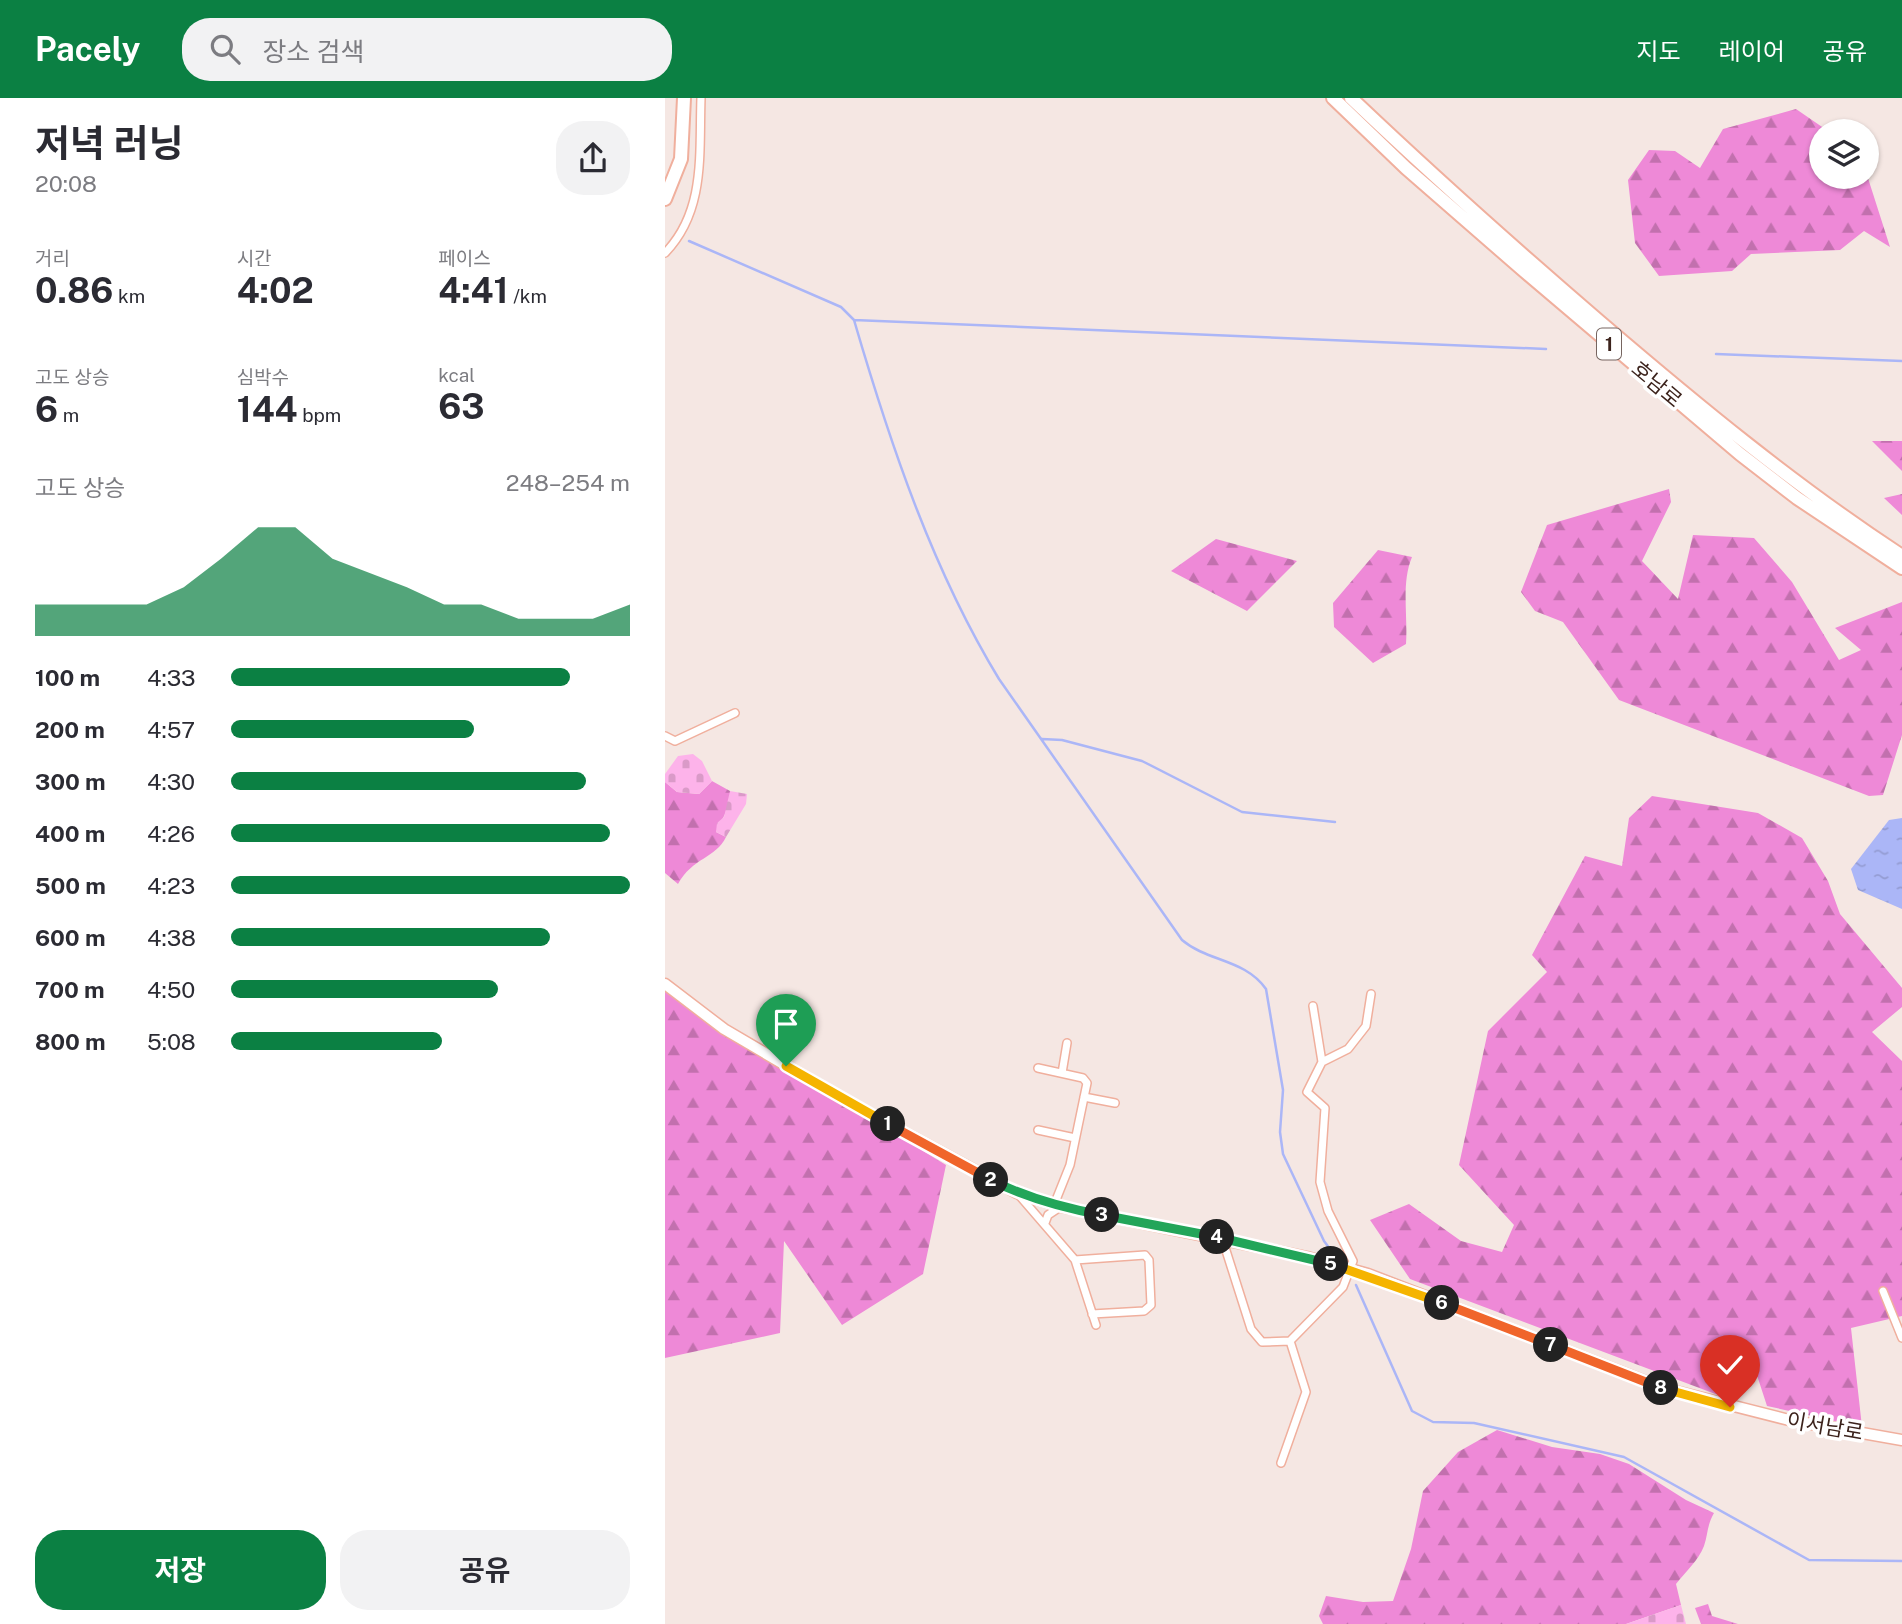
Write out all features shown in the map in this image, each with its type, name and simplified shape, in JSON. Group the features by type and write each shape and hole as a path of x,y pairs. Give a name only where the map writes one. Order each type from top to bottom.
{"highway":[{"path":"665,199 681,159 684,98"},
{"name":"호남로","path":"1333,98 1493,244 1740,454 1797,498 1902,568"},
{"name":"호남로","path":"1351,98 1412,157 1527,259 1727,428 1796,482 1902,556"}],"main road":[{"name":"이서남로","path":"665,984 724,1030 848,1102 1017,1194 1057,1206 1222,1238 1349,1269 1663,1388 1789,1420 1902,1440"}],"street":[{"path":"665,253 689,219 698,192 701,98"},
{"path":"665,736 675,741 735,713"},
{"path":"1222,1238 1251,1329 1262,1342 1290,1341 1343,1287 1353,1261 1328,1211 1320,1182 1325,1108 1307,1091 1322,1062 1348,1049 1366,1026 1371,994"},
{"path":"1313,1006 1322,1062"},
{"path":"1062,1073 1067,1044"},
{"path":"1038,1068 1083,1078 1087,1083 1070,1165 1057,1206 1048,1215 1045,1223"},
{"path":"1084,1097 1115,1103"},
{"path":"1038,1130 1075,1138"},
{"path":"1017,1194 1075,1260 1096,1325"},
{"path":"1075,1260 1145,1255 1149,1260 1151,1305 1144,1311 1092,1314"},
{"path":"1883,1291 1902,1338"},
{"path":"1281,1463 1306,1392 1290,1341"}],"green space":[{"path":"1796,109 1811,119 1809,189 1871,189 1890,247 1864,231 1840,250 1751,254 1732,271 1659,276 1635,243 1628,180 1649,150 1675,151 1700,168 1723,129"},
{"path":"1872,441 1902,441 1902,471"},
{"path":"1669,489 1671,502 1642,561 1678,599 1693,535 1754,538 1792,582 1839,660 1861,650 1835,628 1902,602 1902,735 1883,795 1869,796 1619,700 1563,622 1535,611 1521,592 1547,525"},
{"path":"1902,494 1902,515 1884,498"},
{"path":"1216,539 1297,561 1247,611 1171,571"},
{"path":"1378,550 1412,557 1406,588 1406,644 1373,663 1334,627 1333,603"},
{"path":"693,754 702,761 712,781 699,794 677,792 665,782 665,774 678,756"},
{"path":"712,781 730,791 730,804 716,832 726,837 716,850 690,869 678,884 665,873 665,782 677,792 699,794"},
{"path":"730,791 747,794 746,804 726,837 716,832 717,823 724,817"},
{"path":"1652,796 1758,813 1802,838 1828,881 1840,914 1902,988 1902,1007 1872,1032 1902,1061 1902,1316 1851,1328 1862,1427 1767,1406 1753,1363 1718,1395 1410,1279 1370,1220 1409,1204 1461,1241 1502,1252 1514,1225 1459,1165 1488,1031 1547,972 1532,955 1585,856 1622,866 1629,818"},
{"path":"665,984 724,1029 946,1165 923,1274 842,1325 784,1241 780,1333 665,1358"},
{"path":"1497,1430 1552,1447 1600,1454 1629,1464 1686,1500 1714,1513 1701,1551 1676,1584 1681,1605 1626,1624 1323,1624 1319,1616 1326,1596 1363,1602 1393,1601 1411,1549 1423,1491 1458,1452"},
{"path":"1708,1604 1712,1616 1738,1624 1701,1624 1695,1608"},
{"path":"1681,1605 1686,1624 1626,1624"}],"water":[{"path":"1902,818 1902,909 1858,890 1851,869 1889,820"}],"waterway":[{"path":"689,241 841,307 854,320 882,413 933,550 953,594 999,679 1182,940 1203,953 1248,972 1266,989 1283,1090 1280,1132 1283,1154 1324,1241 1336,1257"},
{"path":"854,320 1546,349"},
{"path":"1716,354 1902,361"},
{"path":"1042,739 1062,740 1142,761 1242,812 1335,822"},
{"path":"1356,1285 1412,1411 1433,1422 1474,1423 1624,1457 1809,1560 1902,1561"}],"route":[{"path":"786,1066 1017,1194 1062,1208 1222,1238 1368,1274 1661,1388 1730,1407"}]}
